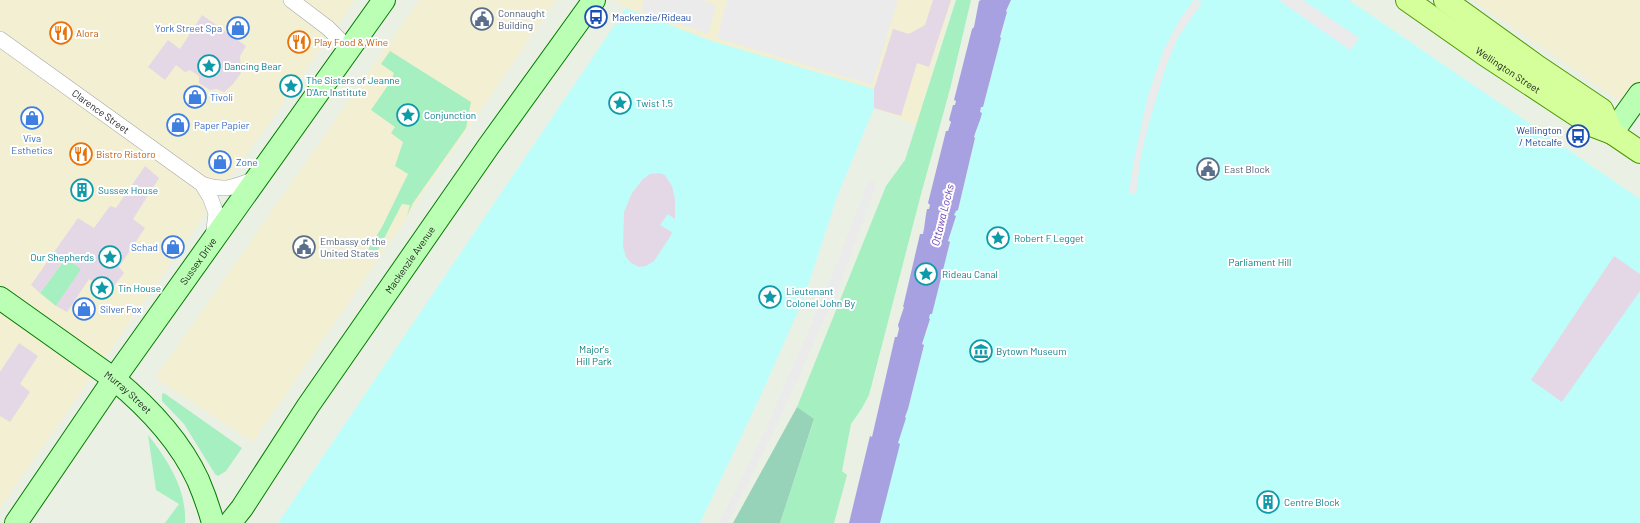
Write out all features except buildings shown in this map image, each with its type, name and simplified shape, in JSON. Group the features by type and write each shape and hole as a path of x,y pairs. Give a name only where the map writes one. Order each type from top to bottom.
{"main road":[{"name":"Sussex Drive","path":"16,523 114,379 384,0"},
{"name":"Mackenzie Avenue","path":"230,523 242,508 308,406 470,172 594,0"},
{"name":"Wellington Street","path":"1407,0 1484,54 1586,122 1612,133 1640,152"},
{"name":"Wellington Street","path":"1445,0 1538,67 1602,110 1612,133"},
{"path":"1612,133 1640,94"},
{"name":"Murray Street","path":"0,298 131,392 154,416 168,431 198,480 213,523"}],"street":[{"path":"291,0 328,28 349,49"},
{"name":"Clarence Street","path":"0,39 202,184 215,188 231,188 258,178"},
{"name":"Clarence Street","path":"202,184 216,213 213,240"}],"shaded area":[{"path":"0,0 355,0 0,508"},
{"path":"419,0 556,0 253,442 155,378"},
{"path":"615,0 953,0 916,125 874,108 874,89 709,40 626,8"},
{"path":"644,0 703,0 716,6 708,34 641,11"},
{"path":"727,0 898,0 872,85 717,38"},
{"path":"933,0 951,0 929,67 917,63 901,116 874,108 874,89 893,29 909,34 925,25"},
{"path":"1194,0 1203,1 1178,37 1166,66 1147,129 1140,161 1136,194 1129,193 1134,160 1148,96 1164,49 1180,19"},
{"path":"1303,0 1359,38 1350,50 1280,1"},
{"path":"1473,0 1640,0 1640,115"},
{"path":"202,15 246,46 240,56 241,73 233,84 224,92 217,89 210,90 199,83 199,76 190,70 185,72 176,65 165,80 148,67 168,40 180,49"},
{"path":"145,166 159,178 133,219 145,228 119,267 124,273 110,291 89,279 67,312 56,306 81,269 66,258 40,293 31,285 78,218 94,228 110,206 116,208"},
{"path":"659,173 665,175 672,186 675,199 675,219 668,214 660,225 672,232 670,237 654,261 646,266 639,267 631,263 626,257 623,247 624,212 632,193 643,179 650,174"},
{"path":"869,179 877,183 837,292 774,431 728,523 719,523 767,426 827,288"},
{"path":"1614,256 1640,274 1640,291 1562,402 1531,380"},
{"path":"19,343 38,356 20,384 30,392 10,422 0,416 0,372"}],"green space":[{"path":"956,0 971,0 950,89 869,395 851,424 842,471 847,475 834,523 780,523 814,420 797,407 886,186 905,160"},
{"name":"Parliament Hill","path":"1011,0 1349,0 1640,199 1640,523 880,523 899,444 897,443 906,418 905,417 924,345 922,344 924,335 927,332 930,313 931,314 950,242 948,241 956,216 954,216 956,210 958,210 974,138 982,113 980,112 981,107 983,107 1001,38 1000,37 1004,27 1006,12"},
{"name":"Major's Hill Park","path":"626,8 709,40 874,89 874,108 837,197 804,298 761,395 700,523 278,523"},
{"path":"390,51 471,102 466,128 413,203 407,216 410,205 402,204 378,250 367,255 366,253 382,227 408,174 395,166 403,142 391,133 395,127 371,110 391,81 394,73 381,64"},
{"path":"66,258 82,269 56,306 40,293"},
{"path":"164,393 242,448 226,471 218,476 215,474 184,424 162,401 162,394"},
{"path":"797,407 814,419 780,523 733,523"},
{"path":"148,435 175,476 183,499 185,523 165,523 179,504 156,490"}],"water":[{"name":"Rideau Canal","path":"1011,0 1006,11 1001,38 983,107 981,107 980,112 982,113 974,137 958,210 954,215 956,216 948,241 950,242 932,314 930,314 930,319 922,344 924,345 905,417 906,418 898,443 900,444 880,523 849,523 870,436 872,437 895,337 897,337 899,329 898,325 904,307 920,234 923,234 927,209 929,209 930,205 928,203 946,131 948,131 951,122 949,120 953,105 955,105 956,101 954,100 972,29 974,27 979,1"}],"place":[{"name":"Mackenzie/Rideau","path":"596,17"},
{"name":"Connaught Building","path":"482,19"},
{"name":"York Street Spa","path":"238,28"},
{"name":"Alora","path":"61,33"},
{"name":"Play Food & Wine","path":"299,42"},
{"name":"Dancing Bear","path":"209,66"},
{"name":"The Sisters of Jeanne D'Arc Institute","path":"291,86"},
{"name":"Tivoli","path":"195,97"},
{"name":"Twist 1.5","path":"620,103"},
{"name":"Conjunction","path":"408,115"},
{"name":"Viva Esthetics","path":"32,118"},
{"name":"Paper Papier","path":"178,125"},
{"name":"Wellington / Metcalfe","path":"1578,136"},
{"name":"Bistro Ristoro","path":"81,154"},
{"name":"Zone","path":"220,162"},
{"name":"East Block","path":"1208,169"},
{"name":"Sussex House","path":"82,190"},
{"name":"Robert F Legget","path":"998,238"},
{"name":"Schad","path":"173,247"},
{"name":"Embassy of the United States","path":"304,247"},
{"name":"Our Shepherds","path":"110,257"},
{"name":"Rideau Canal","path":"926,274"},
{"name":"Tin House","path":"102,288"},
{"name":"Lieutenant Colonel John By","path":"770,297"},
{"name":"Silver Fox","path":"84,309"},
{"name":"Bytown Museum","path":"981,351"},
{"name":"Centre Block","path":"1268,502"}],"water label":[{"name":"Ottawa Locks","path":"942,215"}]}
